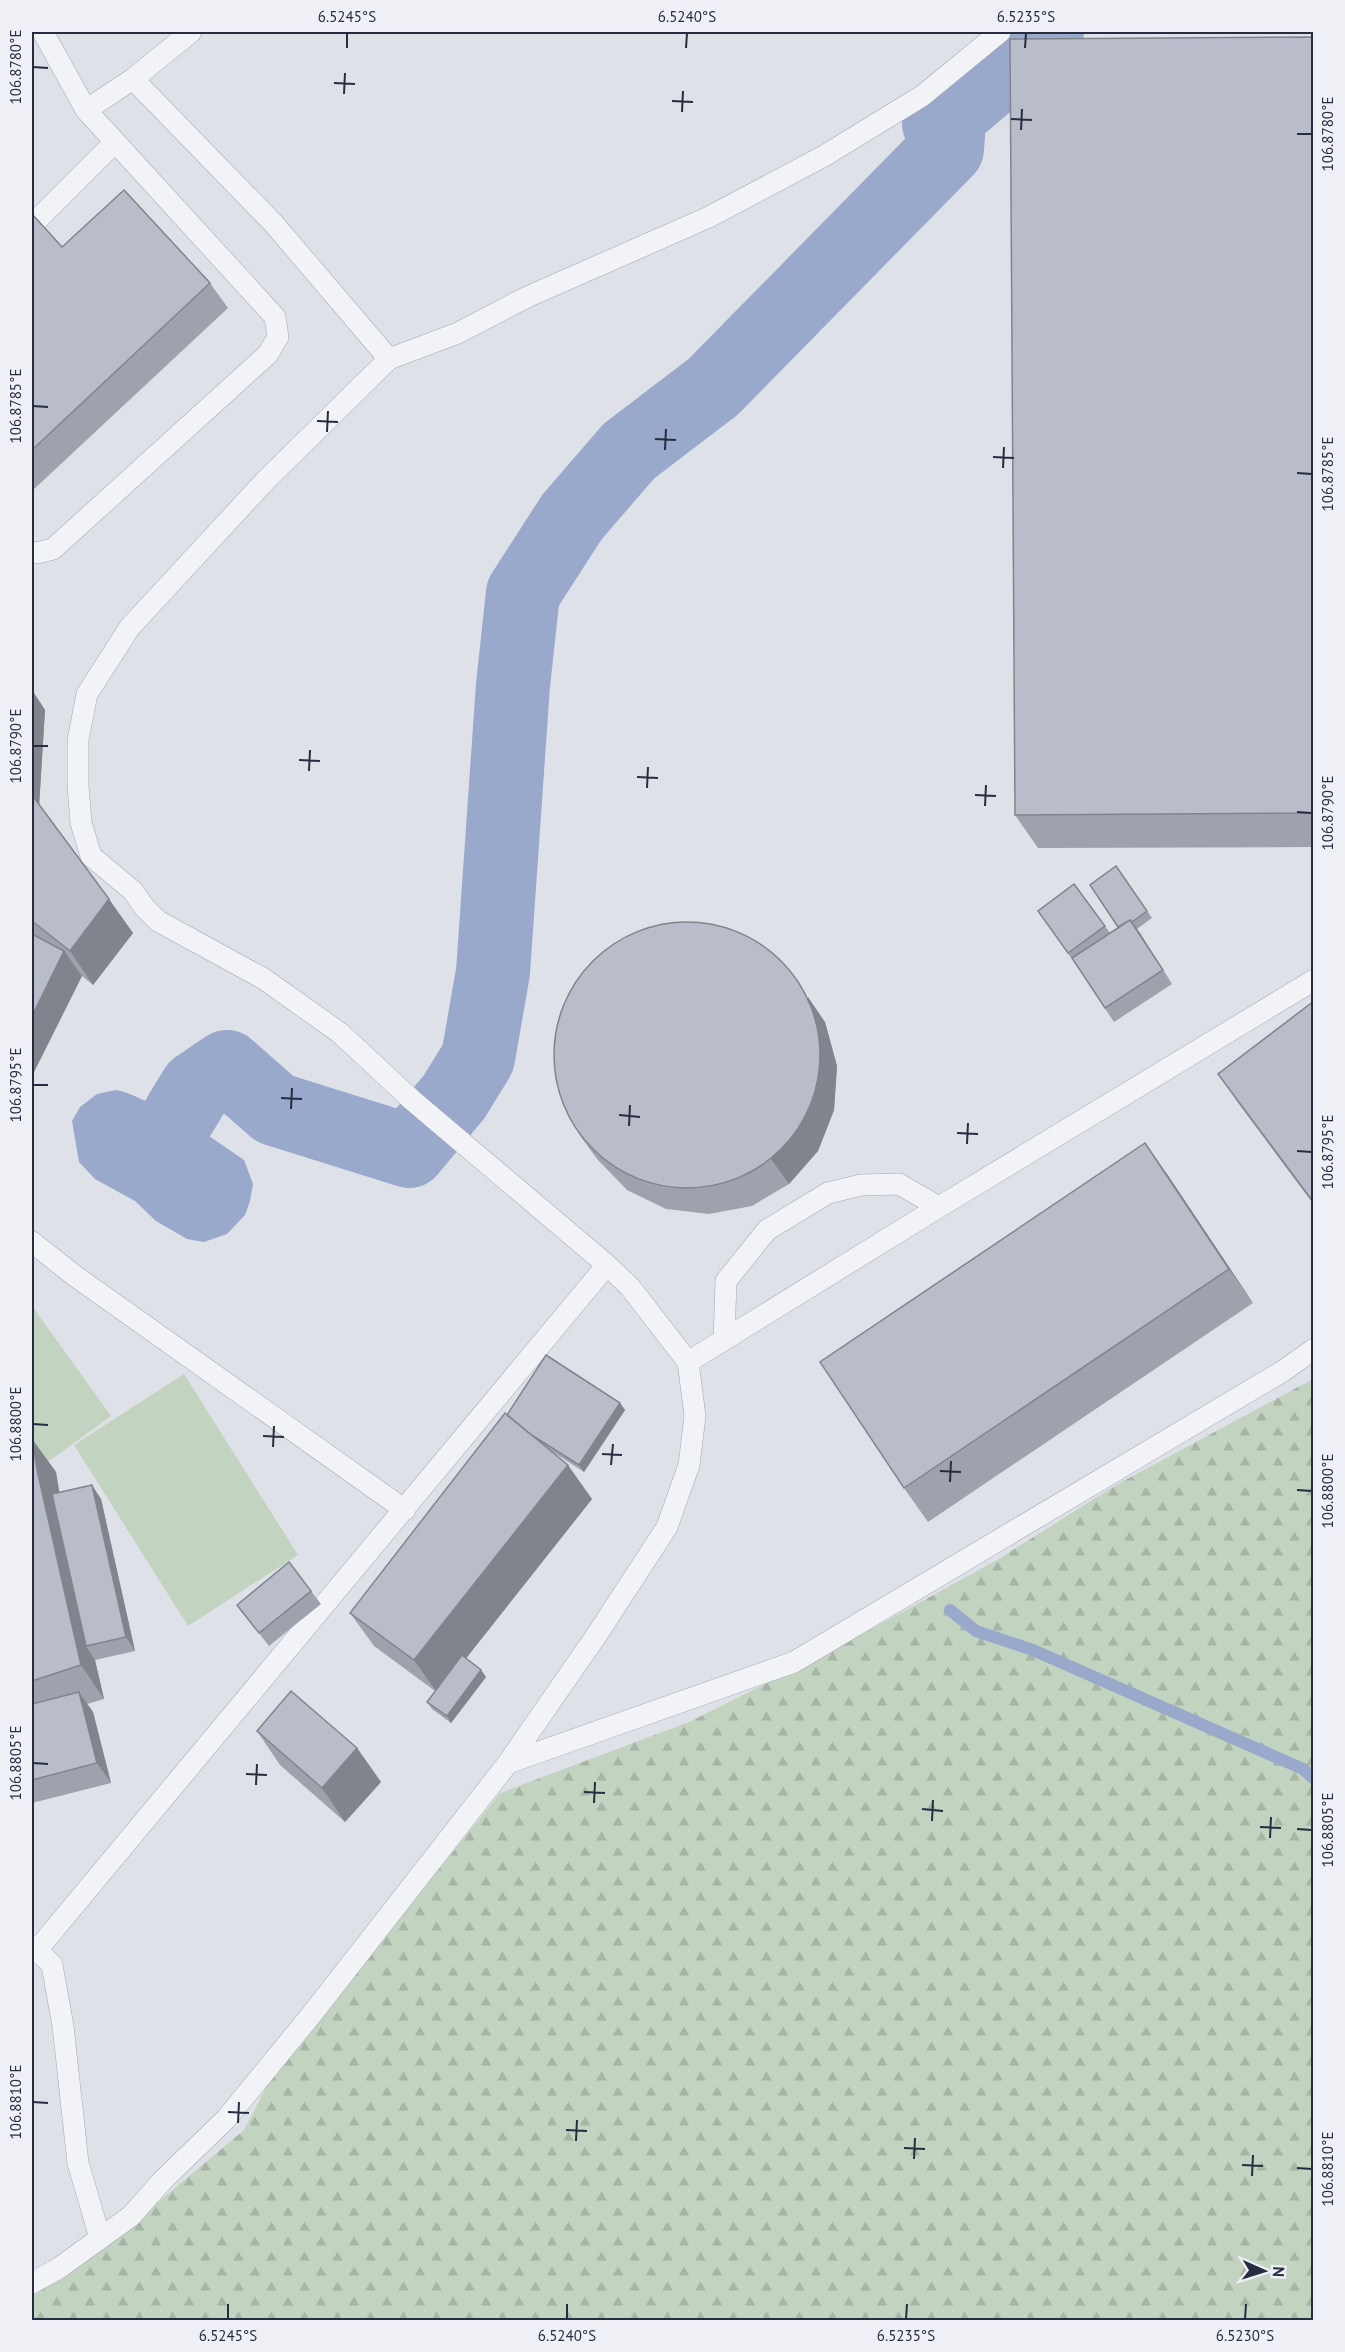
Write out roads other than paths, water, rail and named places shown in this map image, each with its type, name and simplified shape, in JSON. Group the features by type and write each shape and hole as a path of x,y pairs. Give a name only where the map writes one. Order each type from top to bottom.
{"lane":[{"path":"32,552 53,549 268,354 278,337 275,317 86,110 43,32"},
{"path":"86,110 133,79 191,32"},
{"path":"32,2283 59,2268 131,2216 162,2181 226,2119 312,2014 508,1763 596,1636 667,1527 689,1465 695,1416 688,1362 630,1287 607,1265 412,1100 340,1033 264,979 159,921 144,907 133,891 91,856 81,823 78,784 78,740 87,694 130,627 266,480 389,359 458,333 525,298 709,218 825,156 922,96 1000,32"},
{"path":"133,79 274,224 389,359"},
{"path":"32,225 115,141"},
{"path":"688,1362 1314,980"},
{"path":"724,1340 726,1281 767,1230 828,1194 861,1185 899,1184 939,1207"},
{"path":"32,1242 84,1283 405,1510"},
{"path":"100,2238 78,2163 63,2026 52,1965 34,1948 405,1510 607,1265"},
{"path":"508,1763 794,1662 1263,1383 1314,1349"}],"water":[{"path":"116,1090 168,1108 244,1160 253,1184 250,1201 245,1215 227,1234 204,1242 187,1239 156,1221 135,1201 95,1179 79,1162 72,1121 80,1107 97,1094"}],"waterway":[{"path":"179,1116 196,1088 227,1067 275,1109 409,1151 454,1097 478,1058 493,972 513,685 523,593 572,517 629,451 713,387 947,149 948,135 939,124 1047,32"},
{"path":"950,1610 976,1631 1033,1650 1303,1769 1314,1779"}]}
